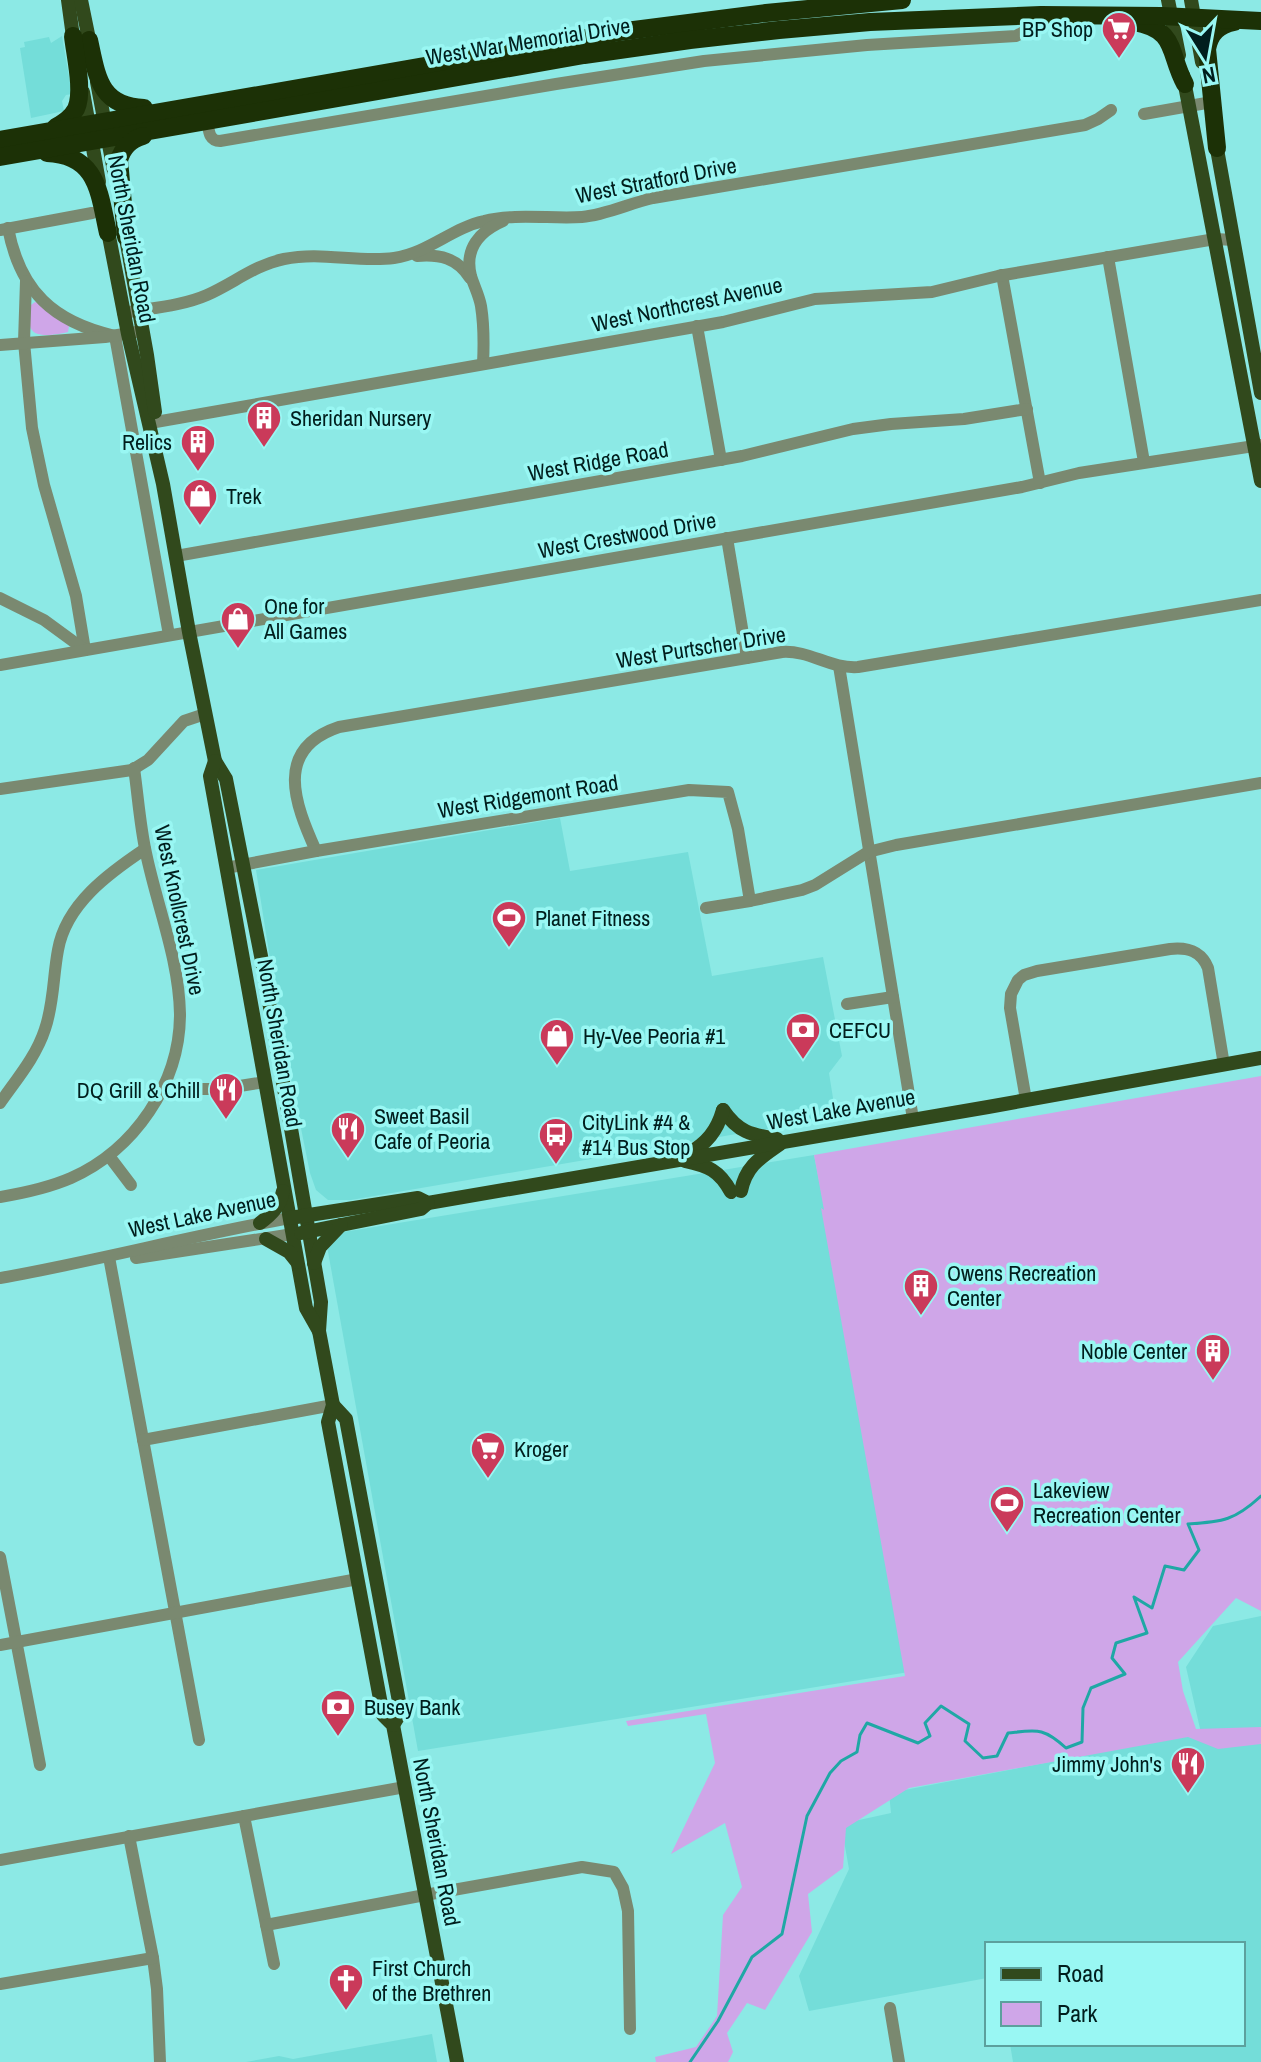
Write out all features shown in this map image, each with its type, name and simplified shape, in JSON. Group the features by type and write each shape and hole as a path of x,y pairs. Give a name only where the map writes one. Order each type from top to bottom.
{"highway":[{"name":"West War Memorial Drive","path":"4,139 207,120 766,13 902,0"},
{"name":"West War Memorial Drive","path":"0,157 234,98 628,40 870,22 1030,17 1170,8 1255,21"},
{"path":"1030,17 1108,20 1153,27 1170,43 1185,84"},
{"path":"1217,148 1210,102 1209,38 1225,24 1255,21"},
{"path":"81,38 101,86 122,105 152,108 234,98"},
{"path":"4,139 53,128 73,113 78,103 81,38"},
{"path":"117,235 118,172 122,151 142,136 207,120"},
{"path":"0,157 51,153 80,162 91,172 117,235"}],"main road":[{"name":"North Sheridan Road","path":"68,0 81,38 117,235 123,313 153,423 205,714 215,761 226,779 262,961 321,1302 319,1331 333,1405 328,1422 383,1715 393,1725 457,2062"},
{"name":"North Sheridan Road","path":"81,0 81,38"},
{"path":"1170,8 1258,446 1261,481"},
{"path":"1192,9 1210,102"},
{"path":"1217,148 1261,393"},
{"name":"North Sheridan Road","path":"117,235 139,310 129,334"},
{"name":"North Sheridan Road","path":"215,761 210,776 306,1308 319,1331"},
{"path":"233,906 244,928 251,954 262,961"},
{"path":"255,1027 258,1004 254,978 256,966 262,961"},
{"name":"West Lake Avenue","path":"293,1234 421,1209 428,1203 1261,1058"},
{"path":"265,1082 274,1085 279,1107 289,1119"},
{"path":"677,1159 710,1138 723,1110 733,1125 743,1131 785,1141"},
{"path":"677,1159 717,1172 736,1191 748,1170 785,1141"},
{"path":"300,1184 315,1200 333,1210"},
{"path":"260,1223 281,1202 284,1186"},
{"name":"West Lake Avenue","path":"290,1218 418,1198 428,1203"},
{"path":"314,1263 320,1247 342,1225"},
{"path":"266,1239 289,1252 298,1264"},
{"name":"North Sheridan Road","path":"333,1405 346,1419 401,1712 393,1725"},
{"path":"351,1539 361,1552 369,1573 375,1578 368,1595 365,1616"}],"street":[{"path":"207,120 211,137 214,141 220,141 704,61 867,45 1014,37 1026,31 1030,17"},
{"path":"628,40 633,71"},
{"path":"1144,114 1210,102"},
{"name":"West Stratford Drive","path":"123,313 202,297 259,266 282,259 318,255 365,259 404,256 430,247 480,221 509,217 583,217 653,198 1070,128 1093,122 1111,110"},
{"path":"92,213 4,229 26,281 44,301 86,329 129,334"},
{"path":"483,364 483,323 469,259 480,236 500,222 526,217"},
{"name":"West Northcrest Avenue","path":"153,423 742,318 815,299 932,292 1002,275 1215,239 1234,240"},
{"path":"392,258 446,257 460,265 474,284"},
{"path":"1108,257 1144,462"},
{"path":"1002,275 1040,483"},
{"path":"26,281 24,342 29,409 36,451 76,596 85,650"},
{"path":"697,326 721,460"},
{"path":"0,345 129,334"},
{"path":"129,334 169,635"},
{"name":"West Ridge Road","path":"176,556 721,460 830,433 1027,409"},
{"name":"West Crestwood Drive","path":"0,665 1040,483 1079,473 1258,446"},
{"path":"727,538 747,658"},
{"path":"0,598 44,620 85,650"},
{"name":"West Purtscher Drive","path":"316,851 299,811 294,785 297,766 315,740 326,732 347,725 747,658 795,652 839,666 858,667 1261,600"},
{"path":"839,666 913,1119"},
{"path":"0,800 4,788 124,772 134,768 148,760 184,721 205,714"},
{"name":"West Knollcrest Drive","path":"0,1197 66,1180 109,1156 171,1086 179,1000 175,969 145,849 134,768"},
{"path":"706,908 808,888 868,852 936,837 1261,783"},
{"name":"West Ridgemont Road","path":"226,868 689,790 728,792 738,829 750,901"},
{"path":"0,1103 32,1057 43,1035 51,1005 59,944 72,915 95,888 145,849"},
{"path":"1026,1100 1011,1015 1011,994 1021,977 1037,971 1170,949 1195,951 1208,968 1224,1065"},
{"path":"847,1004 893,997"},
{"path":"193,1089 265,1082"},
{"path":"109,1156 131,1185"},
{"name":"West Lake Avenue","path":"110,1259 290,1218"},
{"name":"West Lake Avenue","path":"0,1278 110,1259 293,1234"},
{"path":"110,1259 199,1740"},
{"path":"143,1440 333,1405"},
{"path":"0,1557 40,1765"},
{"path":"0,1645 358,1579"},
{"path":"0,1860 405,1787"},
{"path":"244,1816 274,1964"},
{"path":"129,1836 153,1958 160,2062"},
{"path":"266,1925 582,1867 614,1872 623,1888 628,1911 630,2029"},
{"path":"0,1984 153,1958"},
{"path":"890,2008 899,2062"}],"shaded area":[{"path":"62,36 72,94 66,95 62,101 64,111 31,118 20,48 25,47 24,42 49,37 51,43"},
{"path":"560,818 570,871 688,852 712,976 823,957 842,1056 829,1073 836,1117 351,1200 328,1200 316,1190 310,1173 281,1029 256,870"},
{"path":"814,1155 915,1671 418,1751 325,1235"},
{"path":"1261,1616 1261,2062 1013,2062 1010,2046 1245,2046 1245,1942 985,1942 985,1978 809,2011 799,1976 849,1869 841,1824 891,1813 889,1793 1201,1733 1186,1667 1213,1626"},
{"path":"432,2034 437,2062 246,2062 279,2056 293,2059"}],"green space":[{"path":"35,302 69,326 68,332 46,335 32,330 31,305"},
{"path":"1261,1076 1261,1611 1236,1598 1178,1662 1183,1691 1196,1729 1261,1727 1261,1744 1218,1749 1188,1737 909,1788 846,1828 843,1868 808,1894 812,1932 765,2010 747,2003 727,2033 733,2052 728,2062 656,2062 655,2057 696,2047 717,2016 723,1915 742,1887 725,1823 671,1854 715,1763 706,1714 628,1726 626,1721 905,1676 814,1155"}],"waterway":[{"path":"690,2062 718,2021 752,1957 782,1934 807,1816 830,1773 841,1761 857,1752 860,1735 867,1723 918,1743 930,1736 925,1723 941,1706 969,1724 965,1741 983,1758 997,1756 1008,1733 1045,1733 1066,1748 1082,1742 1083,1708 1091,1688 1125,1674 1112,1658 1116,1643 1147,1633 1134,1597 1152,1608 1165,1566 1184,1570 1199,1550 1188,1524 1228,1518 1261,1496"}],"place":[{"name":"BP Shop","path":"1119,60"},
{"name":"Sheridan Nursery","path":"264,449"},
{"name":"Relics","path":"198,473"},
{"name":"Trek","path":"200,527"},
{"name":"One for All Games","path":"238,650"},
{"name":"Planet Fitness","path":"509,949"},
{"name":"CEFCU","path":"803,1061"},
{"name":"Hy-Vee Peoria #1","path":"557,1067"},
{"name":"DQ Grill & Chill","path":"226,1121"},
{"name":"Sweet Basil Cafe of Peoria","path":"348,1160"},
{"name":"CityLink #4 & #14 Bus Stop","path":"556,1166"},
{"name":"Owens Recreation Center","path":"921,1317"},
{"name":"Noble Center","path":"1213,1382"},
{"name":"Kroger","path":"488,1480"},
{"name":"Lakeview Recreation Center","path":"1007,1534"},
{"name":"Busey Bank","path":"338,1738"},
{"name":"Jimmy John's","path":"1188,1795"},
{"name":"First Church of the Brethren","path":"346,2012"}]}
